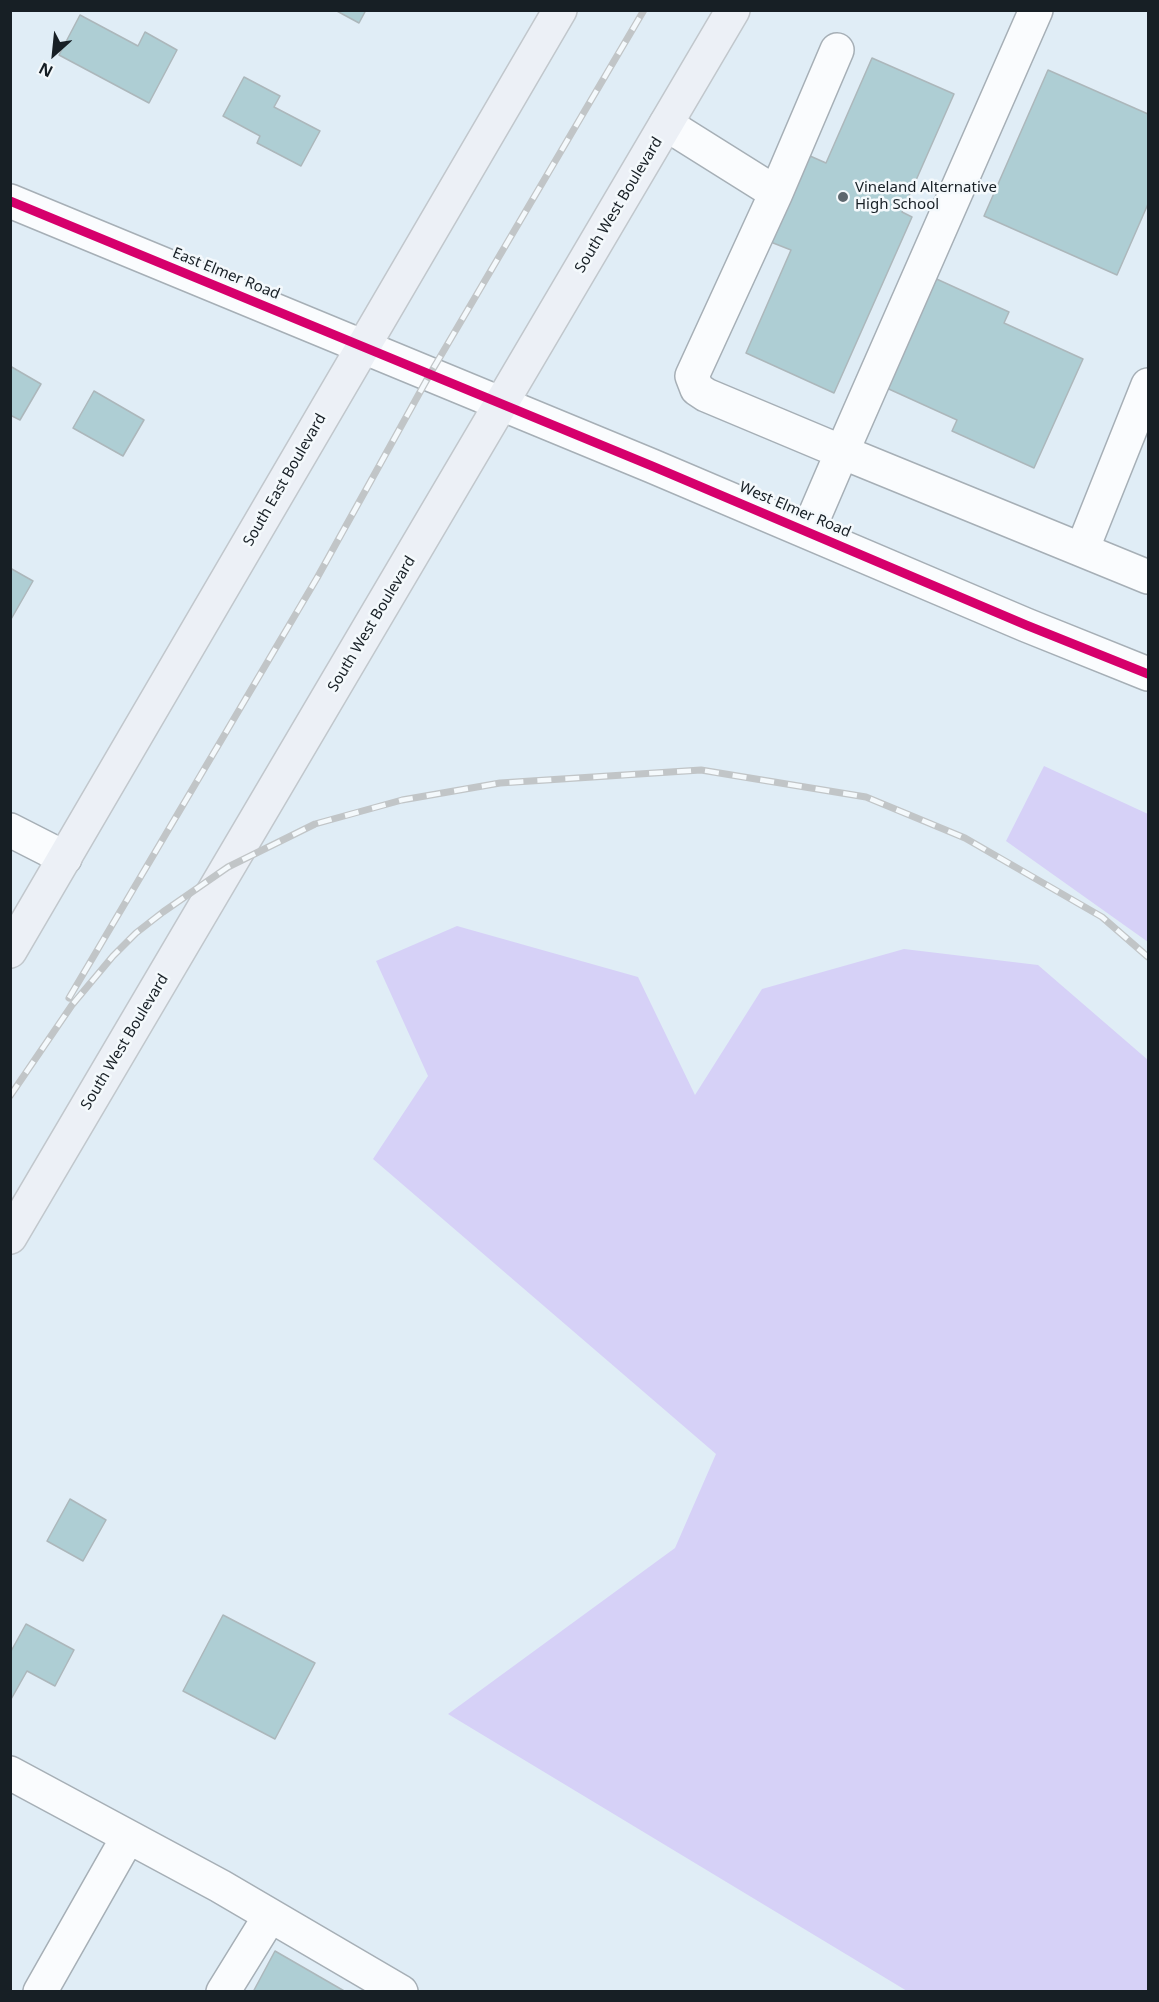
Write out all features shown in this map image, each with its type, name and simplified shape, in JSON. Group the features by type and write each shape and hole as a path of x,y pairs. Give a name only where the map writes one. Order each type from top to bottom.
{"main road":[{"name":"South East Boulevard","path":"10,951 560,10"},
{"name":"South West Boulevard","path":"10,1237 733,10"}],"street":[{"path":"808,531 1036,10"},
{"path":"837,50 776,193 692,376 697,389 706,395 842,452 1149,577"},
{"path":"666,124 776,193"},
{"name":"East Elmer Road","path":"10,201 430,374"},
{"name":"West Elmer Road","path":"430,374 808,531 1026,625 1149,674"},
{"path":"1082,550 1149,385"},
{"path":"10,830 65,858"},
{"path":"10,1773 270,1916 401,1992"},
{"path":"40,1992 128,1837"},
{"path":"223,1992 270,1916"}],"shaded area":[{"path":"1044,766 1148,814 1148,942 1006,841"},
{"path":"457,926 638,977 695,1095 762,989 904,949 1038,965 1148,1060 1148,1991 907,1991 448,1714 675,1548 716,1454 373,1159 428,1076 376,961"}],"building":[{"path":"335,10 366,10 359,23"},
{"path":"80,15 138,46 145,32 177,50 149,103 59,55"},
{"path":"872,58 954,94 902,212 912,217 834,393 746,353 791,250 763,239 801,152 826,163"},
{"path":"1048,70 1148,114 1148,204 1117,275 984,216"},
{"path":"244,77 280,96 274,107 320,131 301,166 257,143 260,136 223,116"},
{"path":"930,276 1009,312 1004,323 1083,359 1034,468 952,431 957,420 880,385"},
{"path":"10,366 41,384 20,420 10,415"},
{"path":"94,391 144,420 123,456 73,428"},
{"path":"10,568 33,581 10,621"},
{"path":"70,1499 106,1520 83,1561 47,1541"},
{"path":"223,1615 315,1663 275,1739 183,1691"},
{"path":"26,1624 74,1650 55,1686 27,1671 10,1701 10,1653"},
{"path":"275,1951 346,1992 253,1992"}],"railway":[{"path":"69,998 317,578 430,374 644,10"},
{"path":"10,1096 72,1005 113,956 136,933 163,912 228,867 315,824 402,800 500,783 701,770 866,797 965,838 1102,917 1148,957"}],"cycle path":[{"path":"10,201 1148,674"}],"place":[{"name":"Vineland Alternative High School","path":"843,197"}]}
